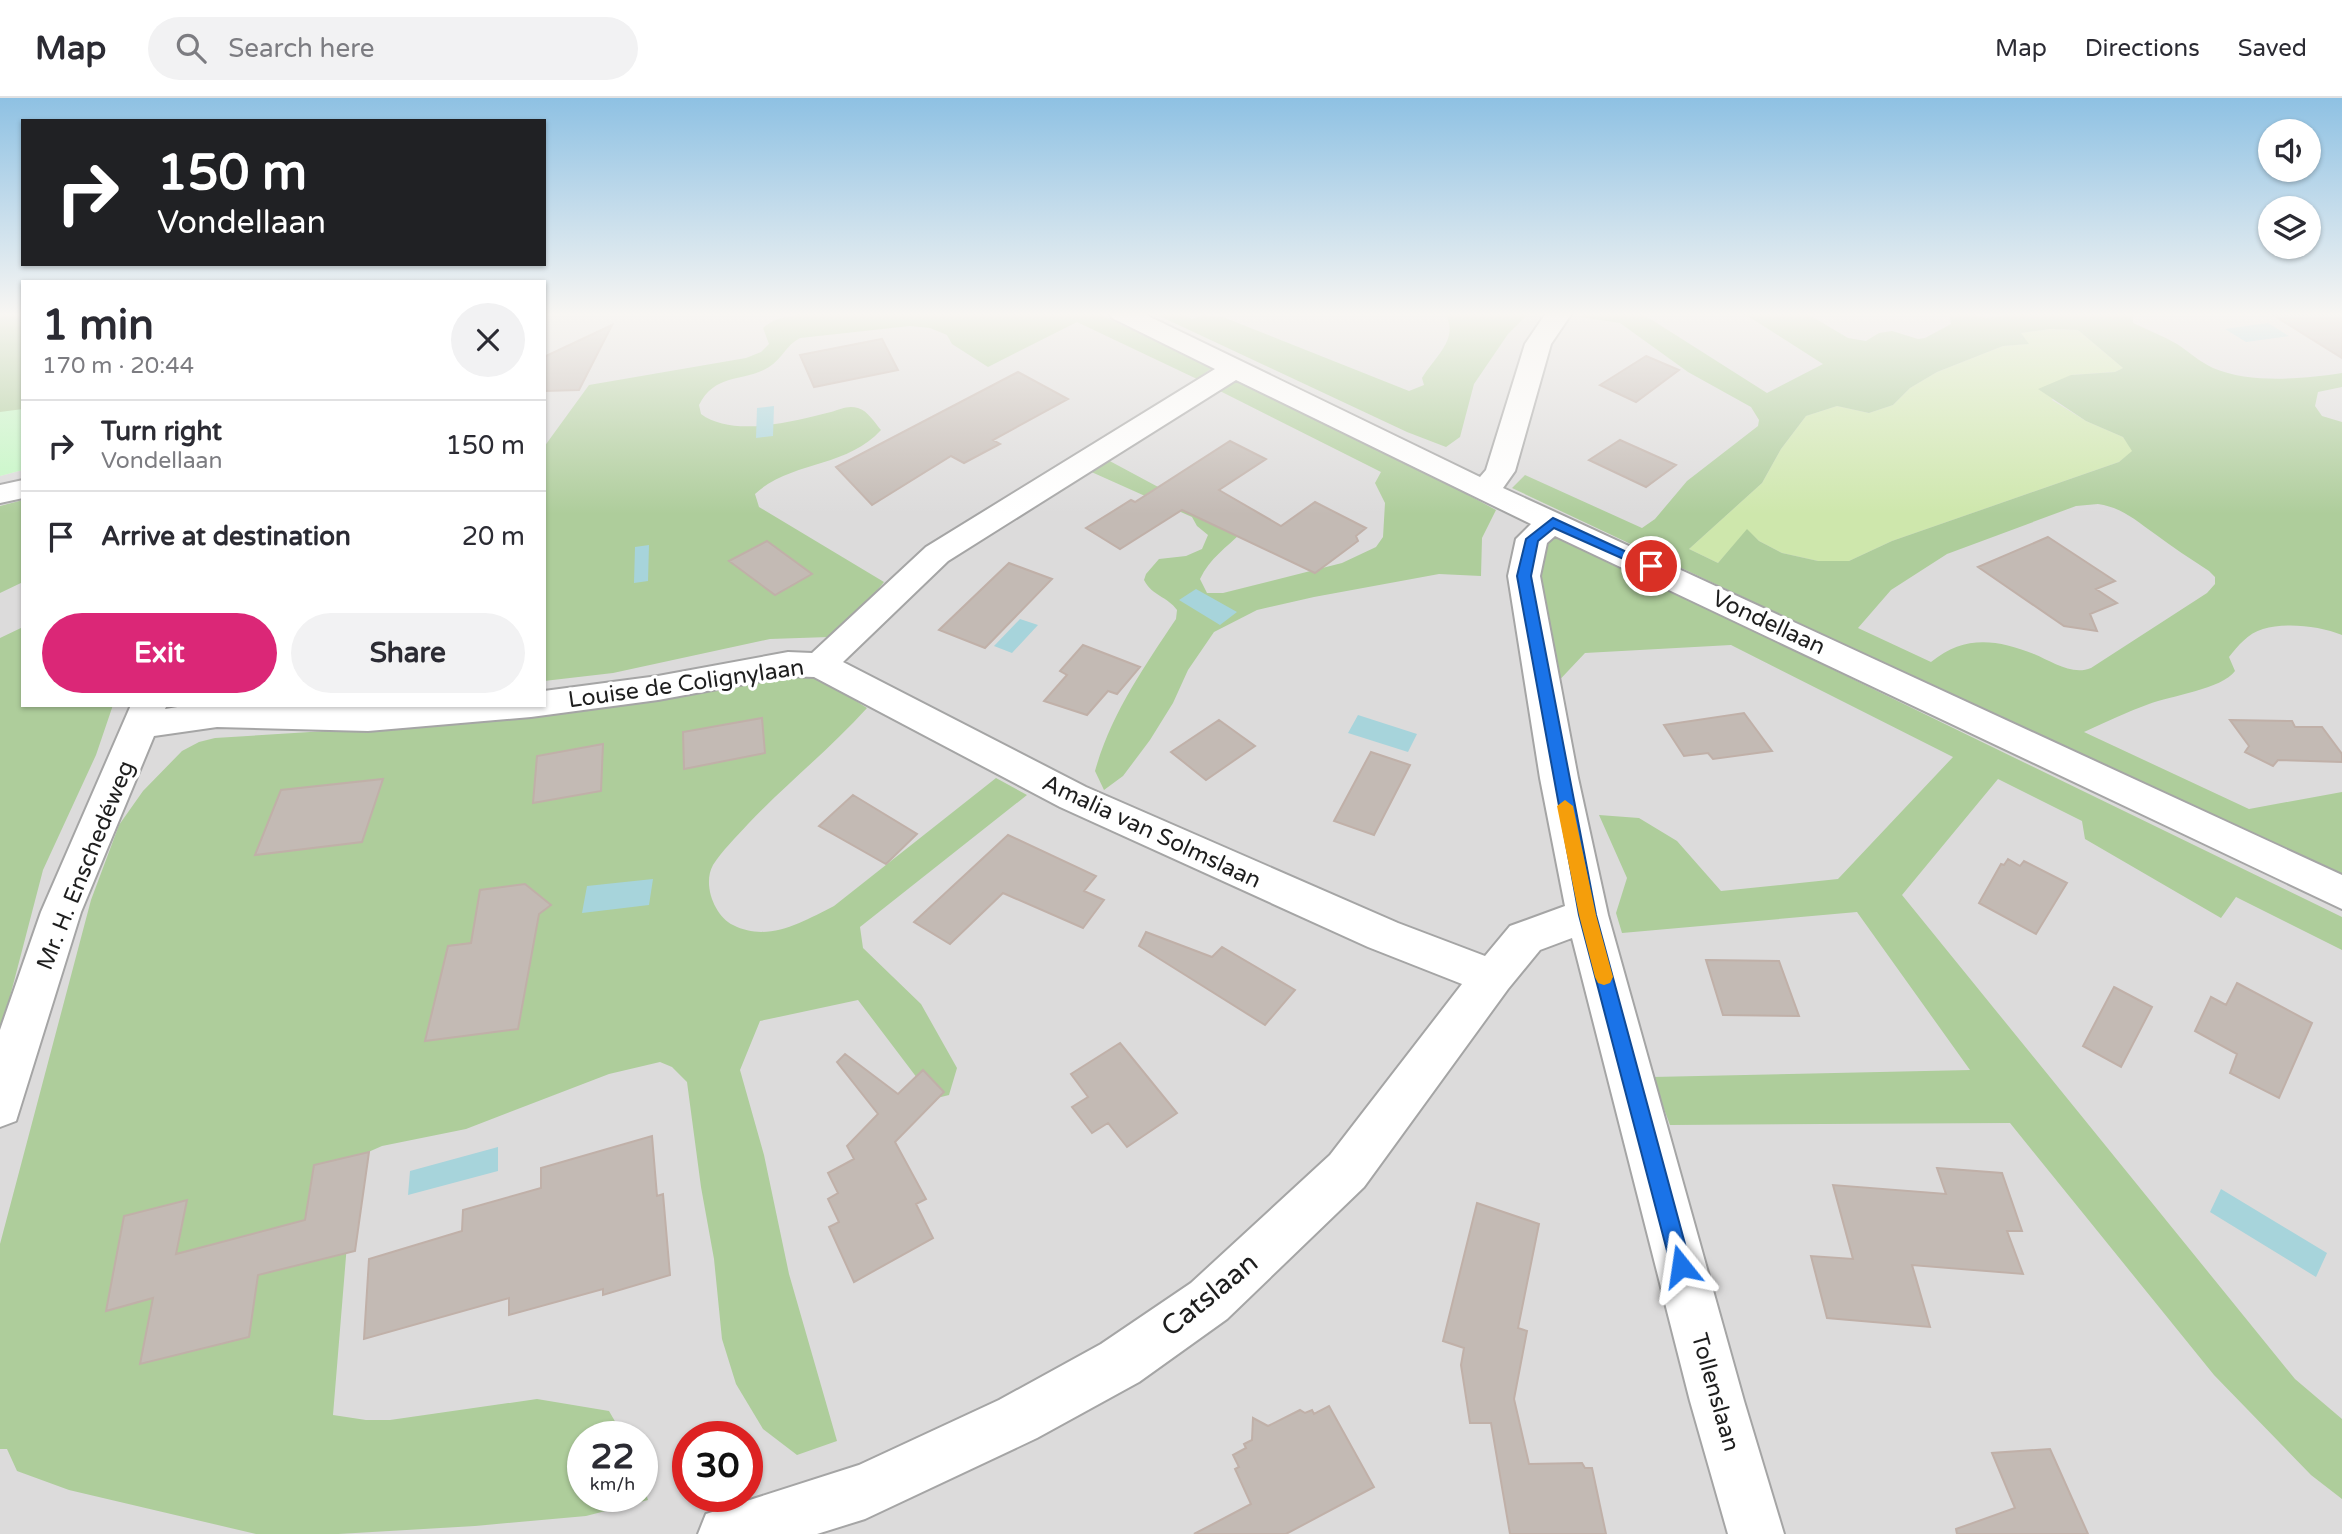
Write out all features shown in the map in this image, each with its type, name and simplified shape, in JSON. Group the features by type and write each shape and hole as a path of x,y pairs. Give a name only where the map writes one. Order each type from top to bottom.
{"street":[{"name":"Louise de Colignylaan","path":"546,704 658,688 788,664 820,665 937,554 1217,380"},
{"name":"Vondellaan","path":"1258,380 1485,491 2342,893"},
{"path":"1485,491 1500,471 1527,380"},
{"path":"0,494 21,489"},
{"name":"Tollenslaan","path":"1553,522 1532,539 1524,576 1587,915 1717,1401 1756,1534"},
{"name":"Amalia van Solmslaan","path":"820,665 1073,797 1383,935 1452,964 1493,976"},
{"path":"145,715 220,710 368,718 506,707"},
{"name":"Mr. H. Enschedéweg","path":"0,1106 8,1072 61,912 145,715"},
{"name":"Catslaan","path":"726,1534 865,1491 1018,1419 1120,1363 1209,1301 1347,1171 1493,976 1525,938 1587,915"}],"shaded area":[{"path":"546,380 2342,380 2342,1534 0,1534 0,476 21,471 21,707 546,707"}],"green space":[{"path":"0,380 21,380 21,461 0,466"},
{"path":"618,380 732,380 713,387 699,405 701,414 730,425 782,423 848,407 862,409 881,430 867,442 835,458 785,475 755,494 759,507 884,582 848,626 829,637 770,639 613,673 546,681 546,444 589,385"},
{"path":"1237,380 1380,447 1496,510 1482,538 1481,576 1439,574 1314,597 1257,610 1214,632 1188,670 1173,703 1150,740 1123,776 1104,790 1095,771 1110,730 1129,692 1176,619 1177,610 1147,585 1144,580 1146,574 1159,559 1186,556 1202,549 1208,535 1197,526 1192,517 1087,470 1106,459 1242,532 1213,559 1204,572 1200,579 1207,593 1223,593 1342,563 1376,547 1383,537 1385,503 1375,483 1381,472 1218,390"},
{"path":"1296,380 1381,380 1409,391 1424,385 1423,380 1477,380 1460,437 1446,447 1407,432"},
{"path":"1702,380 1747,380 1767,393 1792,380 1923,380 1910,388 1893,405 1869,413 1837,406 1806,416 1781,449 1762,483 1689,549 1718,563 1747,529 1759,541 1782,553 1818,561 1849,561 1892,541 2119,462 2132,451 2123,437 2086,421 2038,389 2059,380 2342,380 2342,387 2318,392 2315,406 2322,416 2342,422 2342,635 2313,627 2292,625 2258,631 2244,640 2229,657 2235,671 2219,683 2141,707 2084,732 2249,809 2342,792 2342,880 1512,488 1525,475 1642,528 1655,519 1687,481 1758,426 1759,420 1751,407","holes":["2098,504 2115,508 2209,571 2215,577 2215,584 2207,593 2091,668 2069,669 2007,645 1981,642 1956,647 1931,662 1858,628 1891,590 1947,554 2076,506"]},
{"path":"1923,380 2067,380 2052,400 2086,421 2123,437 2133,451 2119,462 1892,541 1849,561 1818,561 1782,553 1759,541 1747,530 1718,563 1689,549 1762,483 1781,449 1806,416 1837,406 1869,413 1893,405 1910,388"},
{"path":"21,409 21,471 0,476 0,412"},
{"path":"21,501 21,583 0,593 0,506"},
{"path":"1532,531 1554,534 2342,917 2342,950 2236,897 2221,918 2085,839 2082,821 1998,779 1902,895 2295,1379 2342,1419 2342,1499 2311,1475 2214,1375 2010,1123 1670,1125 1652,1077 1970,1070 1857,912 1622,933 1616,913 1627,878 1599,815 1639,818 1677,841 1721,891 1838,879 1953,757 1731,645 1585,653 1534,707"},
{"path":"21,628 21,707 112,707 96,755 43,870 0,1035 0,638"},
{"path":"794,670 822,679 867,708 748,824 713,865 709,882 716,907 727,921 746,930 759,932 785,928 834,906 996,778 1027,795 860,927 863,948 921,1004 957,1068 949,1095 933,1099 858,1000 760,1021 740,1070 764,1155 789,1274 837,1441 797,1455 763,1429 763,1421 758,1421 736,1384 722,1339 714,1259 687,1082 672,1067 660,1062 609,1074 466,1129 382,1146 357,1157 353,1171 333,1415 390,1420 537,1399 609,1411 615,1421 567,1421 567,1512 602,1512 586,1516 475,1526 338,1534 256,1534 69,1490 17,1471 7,1449 0,1449 0,1244 91,900 119,825 143,791 182,751 199,742 215,738 406,726"}],"water":[{"path":"774,406 773,436 756,438 757,408"},
{"path":"649,545 648,581 634,583 635,547"},
{"path":"1196,589 1237,612 1220,625 1179,600"},
{"path":"1020,619 1038,625 1012,653 994,646"},
{"path":"1358,715 1417,734 1408,752 1348,733"},
{"path":"653,879 649,905 582,913 587,886"},
{"path":"498,1147 498,1171 408,1195 410,1171"},
{"path":"2221,1189 2327,1253 2316,1277 2210,1212"}],"building":[{"path":"546,380 584,380 579,390 546,391"},
{"path":"811,380 849,380 814,387"},
{"path":"1003,380 1033,380 1068,399 993,440 1000,444 964,463 951,456 872,505 836,467"},
{"path":"1608,380 1666,380 1636,402 1600,385"},
{"path":"1620,440 1676,465 1646,487 1589,460"},
{"path":"1230,441 1266,459 1219,490 1281,526 1315,502 1366,528 1356,536 1358,541 1315,573 1182,510 1120,549 1086,528 1131,500 1135,502"},
{"path":"2048,537 2115,581 2096,589 2117,603 2090,614 2097,631 2064,626 1978,567"},
{"path":"767,541 812,574 775,595 729,561"},
{"path":"1009,563 1052,579 985,648 939,630"},
{"path":"1083,645 1140,667 1117,694 1108,691 1087,715 1044,701 1067,675 1060,671"},
{"path":"1744,713 1772,751 1713,759 1708,753 1684,756 1664,725"},
{"path":"762,718 765,753 684,769 683,732"},
{"path":"1219,720 1255,746 1206,780 1171,752"},
{"path":"2230,720 2292,721 2295,727 2322,727 2342,754 2342,762 2278,760 2273,766 2245,752 2249,746"},
{"path":"603,744 601,791 533,803 537,756"},
{"path":"1371,752 1410,765 1374,835 1334,821"},
{"path":"383,779 362,842 255,855 281,790"},
{"path":"853,795 917,834 886,864 819,826"},
{"path":"1008,835 1096,876 1084,891 1104,900 1083,928 1003,893 950,944 914,922"},
{"path":"2008,859 2020,866 2024,861 2067,883 2036,934 1979,903 2001,864 2004,865"},
{"path":"525,884 551,905 539,914 518,1029 425,1041 448,946 471,943 480,890"},
{"path":"1146,932 1212,957 1222,947 1295,990 1265,1025 1139,946"},
{"path":"1706,960 1779,961 1799,1016 1723,1015"},
{"path":"2237,983 2312,1023 2279,1098 2230,1073 2237,1054 2195,1031 2211,997 2226,1005"},
{"path":"2114,987 2152,1007 2121,1067 2083,1046"},
{"path":"1120,1043 1177,1113 1127,1147 1108,1123 1092,1133 1072,1107 1088,1097 1071,1074"},
{"path":"845,1054 898,1094 923,1070 944,1092 895,1142 926,1199 916,1204 933,1238 854,1282 829,1227 839,1222 828,1199 838,1193 828,1173 854,1159 847,1146 878,1114 837,1062"},
{"path":"652,1136 657,1196 663,1194 670,1275 603,1295 603,1289 509,1315 509,1298 364,1339 369,1259 462,1231 463,1210 541,1188 541,1168"},
{"path":"369,1152 355,1251 258,1275 249,1337 140,1364 153,1298 106,1311 124,1216 187,1200 176,1254 305,1220 314,1165"},
{"path":"1937,1168 2002,1173 2022,1231 2007,1231 2023,1274 1912,1265 1930,1327 1827,1318 1811,1256 1853,1259 1833,1185 1946,1194"},
{"path":"1477,1203 1539,1224 1518,1328 1527,1331 1514,1399 1529,1464 1582,1463 1585,1468 1592,1468 1606,1534 1510,1534 1491,1423 1470,1423 1461,1365 1464,1348 1443,1341"},
{"path":"1329,1406 1374,1487 1286,1534 1194,1534 1251,1504 1235,1469 1239,1467 1233,1455 1246,1448 1244,1444 1252,1440 1253,1418 1268,1426 1300,1410 1305,1413 1312,1410 1314,1414"},
{"path":"2050,1449 2088,1534 1957,1534 1956,1529 2015,1508 1992,1453"}],"slow traffic":[{"path":"1565,806 1587,915 1604,977"}],"route":[{"path":"1651,566 1553,522 1532,539 1524,576 1559,778 1587,915 1681,1266"}]}
